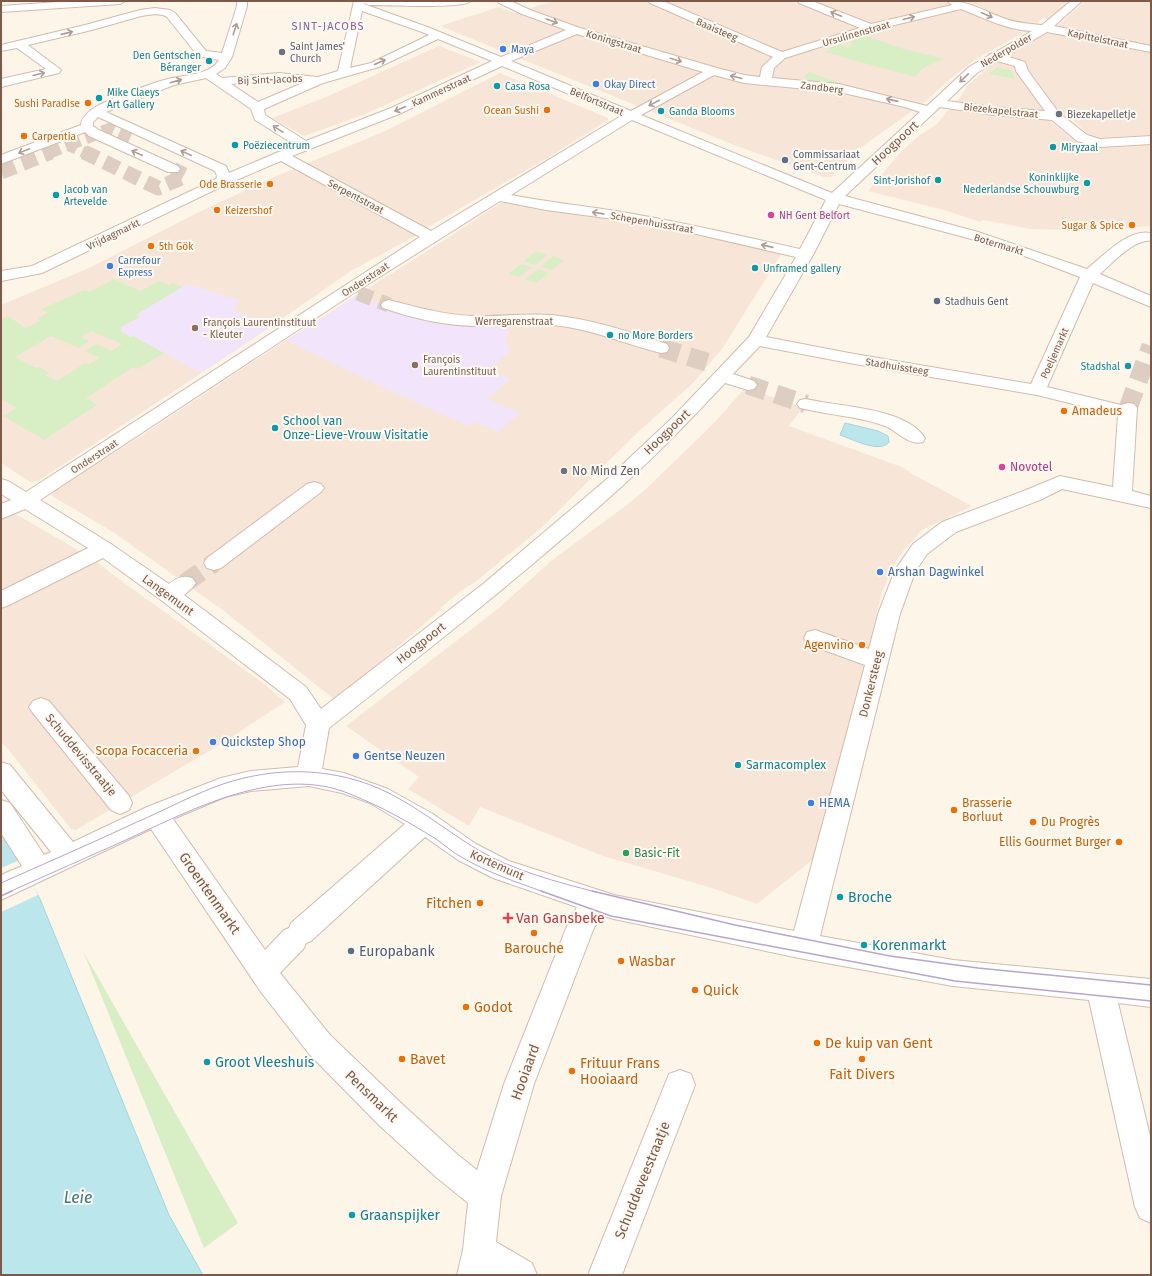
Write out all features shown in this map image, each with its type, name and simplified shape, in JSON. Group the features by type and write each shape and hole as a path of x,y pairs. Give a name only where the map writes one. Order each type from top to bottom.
{"street":[{"path":"1,9 120,1"},
{"path":"87,127 87,122 96,112 171,82 208,74 221,66 226,58 242,6 242,1"},
{"name":"Koningstraat","path":"503,1 516,8 576,30 713,71"},
{"name":"Baaisteeg","path":"654,1 781,56"},
{"path":"803,1 870,28"},
{"name":"Nederpolder","path":"934,107 973,70 994,56 1045,28 1077,1"},
{"path":"343,74 357,3 461,2"},
{"path":"437,14 461,2"},
{"name":"Belfortstraat","path":"357,3 422,23 438,35 834,199"},
{"path":"516,8 529,3"},
{"name":"Ursulinenstraat","path":"766,81 768,67 781,56 870,28 958,3"},
{"name":"Kapittelstraat","path":"958,3 1000,21 1023,27 1045,28 1151,49"},
{"path":"71,4 82,20"},
{"path":"1,48 19,44 82,20 155,11 166,12 171,15 202,54 226,58"},
{"path":"64,16 82,20"},
{"name":"Kammerstraat","path":"305,146 395,112 502,61 576,30"},
{"name":"Bij Sint-Jacobs","path":"257,107 320,80 375,65 438,35"},
{"path":"1,83 55,70 19,44"},
{"path":"994,56 1021,64 1022,71 1055,116"},
{"name":"Zandberg","path":"713,71 744,79 839,88 910,104 934,107"},
{"name":"Onderstraat","path":"1,512 25,501 353,292 431,237 497,196 631,115 713,71"},
{"name":"Bij Sint-Jacobs","path":"208,74 257,107 259,117 305,146"},
{"name":"Bij Sint-Jacobs","path":"220,82 242,79 302,77 320,80"},
{"name":"Biezekapelstraat","path":"934,107 1055,116 1082,138 1100,143 1151,140"},
{"name":"Hoogpoort","path":"318,724 490,589 608,488 678,422 734,376 805,255 834,199 934,107"},
{"path":"96,112 222,175"},
{"path":"1,160 87,127"},
{"path":"87,127 94,133 172,170"},
{"path":"131,139 222,175"},
{"name":"Vrijdagmarkt","path":"1,276 37,270 222,175 281,156 305,146"},
{"name":"Serpentstraat","path":"281,156 431,237"},
{"name":"Schepenhuisstraat","path":"497,196 546,206 621,216 685,228 805,255"},
{"name":"Botermarkt","path":"834,199 974,235 1089,275 1151,302"},
{"path":"1089,275 1129,242 1146,236 1151,237"},
{"name":"Poeljemarkt","path":"1089,275 1037,390 1128,410 1122,496"},
{"name":"Werregarenstraat","path":"390,305 423,315 453,320 537,319 566,322 604,331 661,348"},
{"name":"Stadhuissteeg","path":"756,340 849,358 1037,390"},
{"path":"806,404 876,417 902,427 916,438"},
{"name":"Donkersteeg","path":"804,946 889,614 905,570 920,549 949,527 1033,495 1060,482 1151,502"},
{"name":"Langemunt","path":"1,485 104,549 177,589 298,693 318,724"},
{"path":"214,563 314,488"},
{"path":"1,600 104,549"},
{"path":"815,638 877,662"},
{"name":"Schuddevisstraatje","path":"41,707 120,803"},
{"path":"308,776 318,724"},
{"path":"1,772 69,856"},
{"path":"1,888 156,815 221,788 251,782 308,776 344,783 379,796 431,827 298,935 267,977"},
{"path":"1,811 37,867 32,873"},
{"name":"Groentenmarkt","path":"156,815 267,977"},
{"name":"Kortemunt","path":"431,827 467,852 502,870 594,901"},
{"path":"594,901 614,907 804,946 953,973 1151,993"},
{"name":"Hooiaard","path":"477,1263 485,1196 519,1084 581,926 594,901"},
{"name":"Pensmarkt","path":"267,977 320,1044 391,1115 448,1166 485,1196"},
{"path":"1100,988 1151,1207"},
{"name":"Schuddeveestraatje","path":"605,1275 680,1085"},
{"path":"477,1263 520,1275"}],"shaded area":[{"path":"554,1 944,1 994,23 1023,33 974,60 926,101 859,149 831,177 824,177 734,145 440,26 499,7 515,13"},
{"path":"965,1 1070,1 1066,7 1049,20 1043,18 1037,23 1014,21"},
{"path":"1085,1 1151,1 1151,46 1056,27"},
{"path":"1047,32 1151,53 1151,135 1094,138 1091,137 1068,115 1062,116 1059,112 1000,109 956,103 968,85 995,62 1008,57"},
{"path":"439,46 481,62 363,115 304,136 272,118 326,97"},
{"path":"500,73 608,118 608,120 561,150 415,236 351,271 253,339 38,481 30,482 1,463 1,305 89,268 201,211 274,177 383,132"},
{"path":"950,108 1046,118 1078,143 1103,148 1151,145 1151,226 1094,231 1031,229 983,220 980,222 944,210 868,191 898,155 917,137 937,124"},
{"path":"506,201 637,223 782,253 722,349 693,383 636,434 540,529 474,583 465,588 440,608 441,609 336,701 224,611 113,532 52,496 53,491 141,436 286,340 451,236 500,203"},
{"name":"François Laurentinstituut - Kleuter","path":"187,284 239,300 233,310 273,325 201,373 133,336 130,337 120,330 121,327 139,317 136,315"},
{"name":"François Laurentinstituut","path":"356,295 387,306 509,322 506,342 510,351 489,369 510,379 487,399 520,413 498,432 474,422 468,426 361,377 286,340 312,325"},
{"path":"745,388 803,407 789,426 902,467 972,506 922,530 900,555 892,569 882,592 872,639 816,857 757,904 712,888 603,856 480,807 469,826 408,789 419,777 346,726 499,608 551,561 628,504 647,488 715,422"},
{"path":"1,508 21,517 95,560 112,574 263,683 285,702 224,742 76,830 71,829 4,744 1,745"}],"green space":[{"path":"863,35 904,49 945,59 929,65 920,71 915,77 824,52 829,50 830,47 837,46 838,44 848,47 853,44 847,41 851,40 851,38"},
{"path":"997,67 1012,71 1015,79 989,74"},
{"path":"809,72 843,84 829,85 814,83 806,79 805,76"},
{"path":"536,251 547,255 535,265 524,261"},
{"path":"553,256 564,260 552,270 541,266"},
{"path":"521,264 532,267 519,277 508,274"},
{"path":"538,269 549,273 536,283 525,279"},
{"path":"114,279 140,291 159,281 169,285 173,283 182,287 136,315 140,317 121,327 122,329 120,330 130,337 133,336 164,353 138,369 133,367 86,398 97,405 44,440 3,416 17,408 1,399 1,319 8,316 25,328 40,321 38,318 48,313 41,309 85,290 89,292","holes":["91,331 122,344 112,351 96,344 85,351 100,358 89,364 85,363 57,381 45,375 50,373 38,367 36,368 15,357 51,336 78,348 89,341 81,337"]},
{"path":"83,951 238,1223 204,1248"}],"water":[{"path":"845,423 878,431 888,436 889,442 879,447 858,442 840,435"},
{"name":"Leie","path":"1,829 40,899 169,1215 203,1275 1,1275"}],"pier":[{"path":"20,860 38,895 1,912 1,868"}],"tunnel":[{"path":"69,145 109,129 131,139"},
{"path":"49,153 69,145"},
{"path":"69,145 86,153"},
{"path":"1,172 51,152"},
{"path":"84,152 158,188 186,176 173,169"},
{"path":"358,293 389,305"},
{"path":"1128,408 1151,346"},
{"path":"661,348 710,363"},
{"path":"748,385 806,404"},
{"path":"185,583 214,563"}],"tram line":[{"path":"1,883 212,788 242,778 262,774 301,772 340,776 378,788 392,794 467,843 493,858 536,875 594,892"},
{"path":"9,892 180,815 208,804 236,794 265,787 294,784 322,786 350,794 415,826 456,854 473,863 503,877 544,892"},
{"path":"1,896 12,891"},
{"path":"541,891 611,916 955,981 1151,1001"},
{"path":"594,892 735,925 890,956 978,968 1151,985"}],"place":[{"name":"Maya","path":"503,49"},
{"name":"Saint James' Church","path":"282,52"},
{"name":"Den Gentschen Béranger","path":"209,61"},
{"name":"Okay Direct","path":"596,84"},
{"name":"Casa Rosa","path":"497,86"},
{"name":"Mike Claeys Art Gallery","path":"99,98"},
{"name":"Sushi Paradise","path":"88,103"},
{"name":"Ocean Sushi","path":"547,110"},
{"name":"Ganda Blooms","path":"661,111"},
{"name":"Biezekapelletje","path":"1059,114"},
{"name":"Carpentia","path":"24,136"},
{"name":"Poëziecentrum","path":"235,145"},
{"name":"Miryzaal","path":"1053,147"},
{"name":"Commissariaat Gent-Centrum","path":"785,160"},
{"name":"Sint-Jorishof","path":"938,180"},
{"name":"Koninklijke Nederlandse Schouwburg","path":"1087,183"},
{"name":"Ode Brasserie","path":"270,184"},
{"name":"Jacob van Artevelde","path":"56,195"},
{"name":"Keizershof","path":"217,210"},
{"name":"NH Gent Belfort","path":"771,215"},
{"name":"Sugar & Spice","path":"1132,225"},
{"name":"5th Gök","path":"151,246"},
{"name":"Carrefour Express","path":"110,266"},
{"name":"Unframed gallery","path":"755,268"},
{"name":"Stadhuis Gent","path":"937,301"},
{"name":"François Laurentinstituut - Kleuter","path":"195,328"},
{"name":"no More Borders","path":"610,335"},
{"name":"François Laurentinstituut","path":"415,365"},
{"name":"Stadshal","path":"1128,366"},
{"name":"Amadeus","path":"1064,411"},
{"name":"School van Onze-Lieve-Vrouw Visitatie","path":"275,428"},
{"name":"Novotel","path":"1002,467"},
{"name":"No Mind Zen","path":"564,471"},
{"name":"Arshan Dagwinkel","path":"880,572"},
{"name":"Agenvino","path":"862,645"},
{"name":"Quickstep Shop","path":"213,742"},
{"name":"Scopa Focacceria","path":"196,751"},
{"name":"Gentse Neuzen","path":"356,756"},
{"name":"Sarmacomplex","path":"738,765"},
{"name":"HEMA","path":"811,803"},
{"name":"Brasserie Borluut","path":"954,810"},
{"name":"Du Progrès","path":"1033,822"},
{"name":"Ellis Gourmet Burger","path":"1119,842"},
{"name":"Basic-Fit","path":"626,853"},
{"name":"Broche","path":"840,897"},
{"name":"Fitchen","path":"480,903"},
{"name":"Van Gansbeke","path":"508,918"},
{"name":"Barouche","path":"534,933"},
{"name":"Korenmarkt","path":"864,945"},
{"name":"Europabank","path":"351,951"},
{"name":"Wasbar","path":"621,961"},
{"name":"Quick","path":"695,990"},
{"name":"Godot","path":"466,1007"},
{"name":"De kuip van Gent","path":"817,1043"},
{"name":"Bavet","path":"402,1059"},
{"name":"Fait Divers","path":"862,1059"},
{"name":"Groot Vleeshuis","path":"207,1062"},
{"name":"Frituur Frans Hooiaard","path":"572,1071"},
{"name":"Graanspijker","path":"352,1215"}],"district":[{"name":"SINT-JACOBS","path":"328,26"}]}
